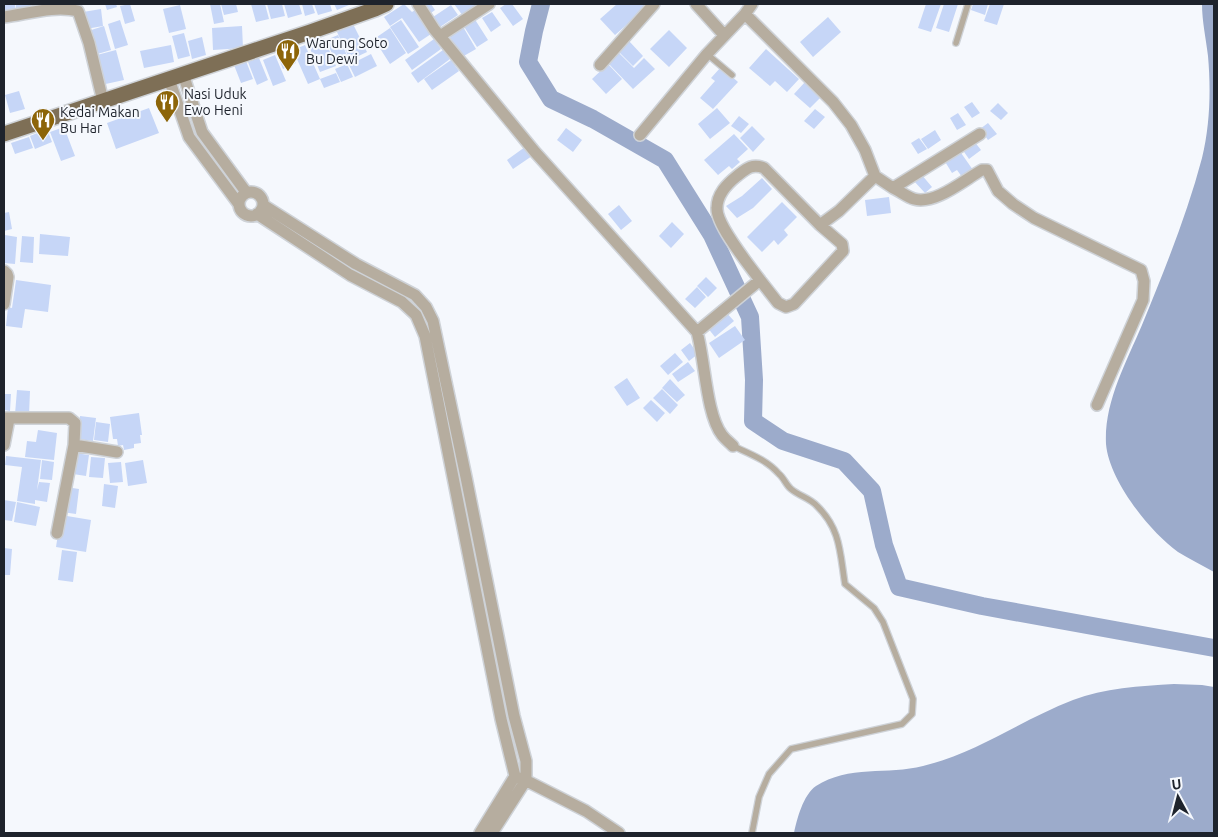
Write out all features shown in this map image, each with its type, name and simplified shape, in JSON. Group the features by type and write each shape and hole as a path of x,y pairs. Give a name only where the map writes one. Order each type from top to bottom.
{"main road":[{"path":"4,134 310,32 386,4"}],"street":[{"path":"418,4 440,36 535,152 698,332 714,422 722,435 733,446"},
{"path":"440,36 489,4"},
{"path":"600,65 654,4"},
{"path":"696,4 724,35"},
{"path":"640,134 752,4"},
{"path":"4,17 71,10 78,12 89,43 103,101"},
{"path":"745,14 833,102 856,133 875,176 893,188 914,199 926,200 956,187 982,170 987,170 998,191 1034,218 1141,270 1144,281 1143,300 1097,405"},
{"path":"176,77 202,132 246,192"},
{"path":"176,77 189,138 238,203 239,208 244,214 252,216 260,209 263,200 254,192 246,192 239,199 238,203"},
{"path":"893,188 938,161 956,147 980,134"},
{"path":"759,166 764,168 820,226 842,244 843,251 794,304 786,307 778,303 760,280 728,236 717,214 716,206 719,196 728,183 748,168 759,166"},
{"path":"820,226 875,176"},
{"path":"260,209 356,264 415,295 426,306 433,321 514,716 526,761 521,778 492,833"},
{"path":"260,209 350,275 402,302 416,315 429,350 501,719 521,778 586,811 619,833"},
{"path":"350,275 356,264"},
{"path":"4,271 8,277 4,304"},
{"path":"698,332 760,280"},
{"path":"4,445 6,418 70,418 75,423 74,445 57,533"},
{"path":"74,445 117,452"},
{"path":"454,478 466,477"},
{"path":"501,719 514,716"},
{"path":"480,833 521,778"}],"lane":[{"path":"956,43 968,4"},
{"path":"707,54 732,75"},
{"path":"733,446 767,462 780,474 789,487 816,505 828,517 840,545 845,584 874,608 883,622 913,699 912,714 902,724 791,749 769,774 759,797 752,833"}],"water":[{"path":"1202,4 1214,4 1214,572 1178,552 1143,518 1132,504 1114,473 1106,444 1106,428 1117,383 1175,243 1202,158 1207,133 1210,95"},
{"path":"1174,684 1214,687 1214,833 794,833 801,808 811,790 828,779 855,773 910,769 923,766 962,753 1054,708 1085,696 1122,688"}],"building":[{"path":"4,4 15,4 16,15 4,16"},
{"path":"16,4 31,4 31,7 16,8"},
{"path":"105,4 116,4 117,7 107,10"},
{"path":"130,4 135,21 125,24 120,6"},
{"path":"210,4 220,4 224,22 214,24"},
{"path":"221,4 236,4 238,12 224,15"},
{"path":"251,4 265,4 269,19 256,22"},
{"path":"267,4 282,4 285,16 271,19"},
{"path":"284,4 299,4 302,14 288,18"},
{"path":"302,4 312,4 315,13 305,16"},
{"path":"314,4 330,4 332,11 318,15"},
{"path":"334,4 349,4 349,5 337,10"},
{"path":"404,4 412,12 415,10 431,34 419,42 402,18 390,26 384,17"},
{"path":"420,4 431,4 435,10 427,16"},
{"path":"454,4 482,4 463,16"},
{"path":"506,4 512,4 523,19 513,26 500,8"},
{"path":"617,4 643,4 646,8 615,35 600,19"},
{"path":"926,4 941,4 931,32 918,28"},
{"path":"944,4 958,4 949,32 936,28"},
{"path":"973,4 988,4 985,15 971,10"},
{"path":"990,4 1004,4 997,25 984,21"},
{"path":"180,5 186,29 169,33 163,9"},
{"path":"451,5 458,15 437,29 430,19"},
{"path":"101,9 103,26 86,29 83,12"},
{"path":"492,12 501,25 491,32 482,18"},
{"path":"828,17 841,32 813,57 800,42"},
{"path":"474,18 488,40 477,47 463,25"},
{"path":"120,20 128,45 115,49 108,24"},
{"path":"401,20 419,47 408,54 390,27"},
{"path":"353,24 367,52 350,60 337,32"},
{"path":"462,25 476,49 462,57 448,34"},
{"path":"104,26 111,50 94,55 88,31"},
{"path":"242,26 243,48 213,50 212,28"},
{"path":"390,28 406,53 390,64 374,39"},
{"path":"669,30 687,48 669,67 650,49"},
{"path":"184,33 190,56 178,59 172,36"},
{"path":"338,35 349,60 337,65 326,40"},
{"path":"202,37 206,55 192,59 188,41"},
{"path":"324,38 336,66 320,72 308,44"},
{"path":"434,39 441,49 412,70 405,60"},
{"path":"629,41 643,56 633,66 618,51"},
{"path":"171,45 174,62 144,68 140,51"},
{"path":"305,45 320,79 308,84 293,50"},
{"path":"291,49 296,63 283,69 277,54"},
{"path":"766,49 799,79 787,92 775,81 770,86 749,68"},
{"path":"116,50 124,80 101,85 93,56"},
{"path":"443,50 450,59 418,83 411,73"},
{"path":"618,52 634,68 644,58 655,69 633,89 607,62"},
{"path":"371,54 377,66 355,77 349,65"},
{"path":"275,55 286,81 273,86 263,60"},
{"path":"259,58 268,80 257,85 248,62"},
{"path":"451,60 459,71 432,90 424,79"},
{"path":"246,61 253,79 241,83 234,65"},
{"path":"347,64 353,77 341,82 335,69"},
{"path":"608,64 622,79 606,94 592,79"},
{"path":"721,67 738,82 713,109 700,98 715,81 711,78"},
{"path":"336,73 340,82 324,88 320,79"},
{"path":"805,82 821,97 810,108 794,94"},
{"path":"19,91 25,109 10,113 5,95"},
{"path":"972,102 980,113 972,118 964,107"},
{"path":"998,103 1008,113 1001,120 990,111"},
{"path":"149,108 159,133 116,149 107,123"},
{"path":"717,108 730,123 710,139 698,124"},
{"path":"815,109 825,117 814,129 804,121"},
{"path":"958,113 966,125 957,130 950,118"},
{"path":"739,116 749,124 741,133 731,126"},
{"path":"988,123 997,134 988,140 980,129"},
{"path":"752,126 765,139 753,152 740,138"},
{"path":"64,127 75,156 61,161 50,132"},
{"path":"566,128 582,140 573,152 557,140"},
{"path":"47,129 52,142 35,149 30,136"},
{"path":"935,130 941,140 928,149 921,139"},
{"path":"734,134 748,149 737,159 740,162 732,169 729,166 718,175 704,160"},
{"path":"29,137 33,148 15,154 11,143"},
{"path":"919,138 927,149 918,154 911,143"},
{"path":"974,141 981,150 969,159 962,149"},
{"path":"525,147 532,156 513,169 507,160"},
{"path":"959,150 973,170 962,177 957,170 952,173 944,160"},
{"path":"921,174 932,187 925,193 913,180"},
{"path":"762,178 772,189 753,208 737,218 726,206 742,196"},
{"path":"889,197 891,213 867,216 865,200"},
{"path":"782,202 797,217 784,230 788,235 778,245 774,240 762,252 747,237"},
{"path":"619,205 632,221 621,230 608,214"},
{"path":"9,212 12,229 4,231 4,213"},
{"path":"672,222 684,234 671,248 659,236"},
{"path":"40,234 70,237 68,256 39,254"},
{"path":"5,235 17,237 15,264 4,263"},
{"path":"22,236 34,237 33,263 20,262"},
{"path":"706,277 717,288 708,297 697,286"},
{"path":"16,280 51,285 48,312 25,309 22,328 6,326 8,307 12,308"},
{"path":"697,287 706,297 695,308 685,299"},
{"path":"725,311 734,321 715,337 707,327"},
{"path":"735,326 745,340 719,358 709,343"},
{"path":"690,343 698,354 689,361 681,350"},
{"path":"675,353 683,362 668,375 660,366"},
{"path":"688,362 695,371 678,382 672,374"},
{"path":"627,378 640,398 627,406 614,387"},
{"path":"670,379 685,395 677,402 662,388"},
{"path":"662,389 678,405 670,414 653,398"},
{"path":"17,390 30,391 29,415 15,414"},
{"path":"4,394 11,394 10,411 4,410"},
{"path":"651,400 665,413 657,422 643,408"},
{"path":"139,413 142,435 140,435 141,443 134,444 134,448 124,450 123,445 118,446 117,439 113,439 110,417"},
{"path":"80,416 96,418 93,441 78,439"},
{"path":"96,422 110,424 108,442 94,440"},
{"path":"38,430 57,433 54,460 25,457 27,441 36,442"},
{"path":"75,453 89,455 86,476 73,474"},
{"path":"6,456 41,460 37,490 39,482 50,483 47,502 35,500 35,504 17,501 22,467 5,465"},
{"path":"91,457 105,458 103,478 89,477"},
{"path":"42,460 54,462 52,480 40,479"},
{"path":"143,460 147,483 128,486 125,463"},
{"path":"121,462 123,482 110,483 108,463"},
{"path":"104,484 118,486 115,508 102,506"},
{"path":"66,487 79,489 76,514 62,512"},
{"path":"4,500 16,502 12,521 4,520"},
{"path":"17,502 40,507 36,526 14,522"},
{"path":"61,515 91,520 86,552 56,547"},
{"path":"4,548 12,549 10,575 4,575"},
{"path":"62,550 77,552 73,582 58,580"}],"waterway":[{"path":"541,4 528,62 551,99 593,119 665,160 712,235 750,317 754,380 753,421 783,441 844,461 872,491 884,545 899,587 982,606 1214,648"}],"place":[{"name":"Warung Soto Bu Dewi","path":"288,72"},
{"name":"Nasi Uduk Ewo Heni","path":"167,123"},
{"name":"Kedai Makan Bu Har","path":"43,141"}]}
